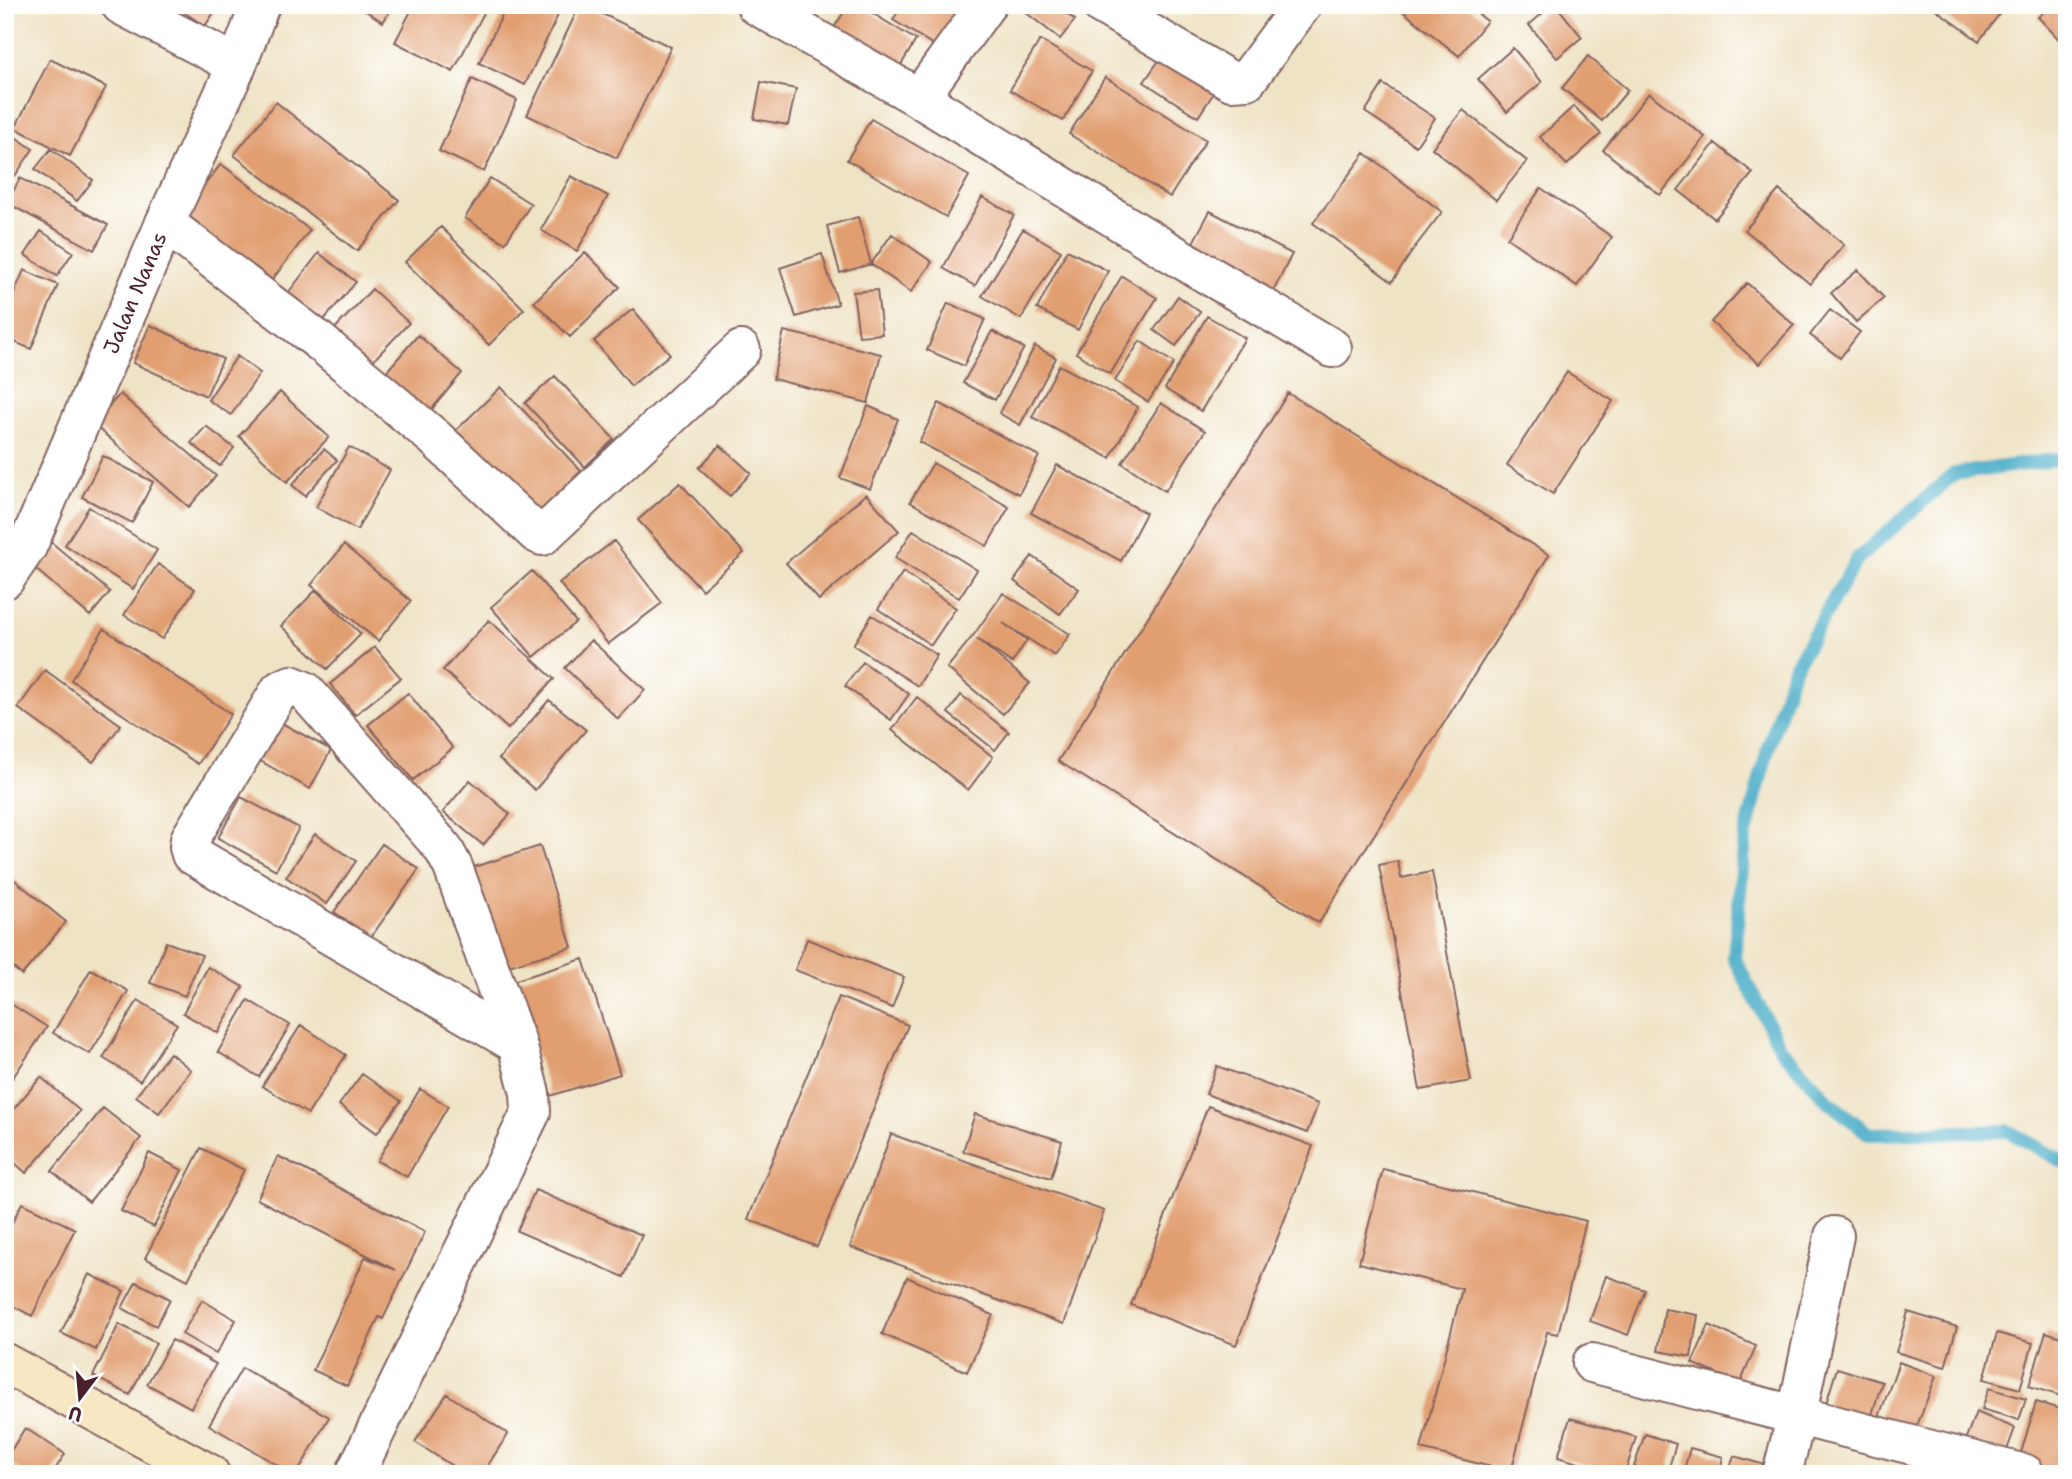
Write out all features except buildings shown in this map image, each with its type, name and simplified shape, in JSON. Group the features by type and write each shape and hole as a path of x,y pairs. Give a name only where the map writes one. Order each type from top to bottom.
{"main road":[{"path":"5,1363 210,1474"}],"street":[{"path":"121,5 237,65"},
{"name":"Jalan Nanas","path":"5,579 29,545 165,223 237,65 260,5"},
{"path":"756,5 919,98 1332,348"},
{"path":"919,98 986,5"},
{"path":"1102,5 1231,80 1247,80 1302,5"},
{"path":"165,223 319,341 435,438 542,536 741,350"},
{"path":"355,1474 531,1112 530,1093 517,1044 453,867 443,848 305,691 291,685 280,690 190,839 191,854 517,1044"},
{"path":"1782,1474 1834,1236"},
{"path":"1592,1363 2025,1474"}],"waterway":[{"path":"2067,458 1954,474 1857,559 1793,670 1769,745 1745,837 1734,958 1781,1049 1830,1103 1869,1134 2008,1131 2067,1164"}]}
